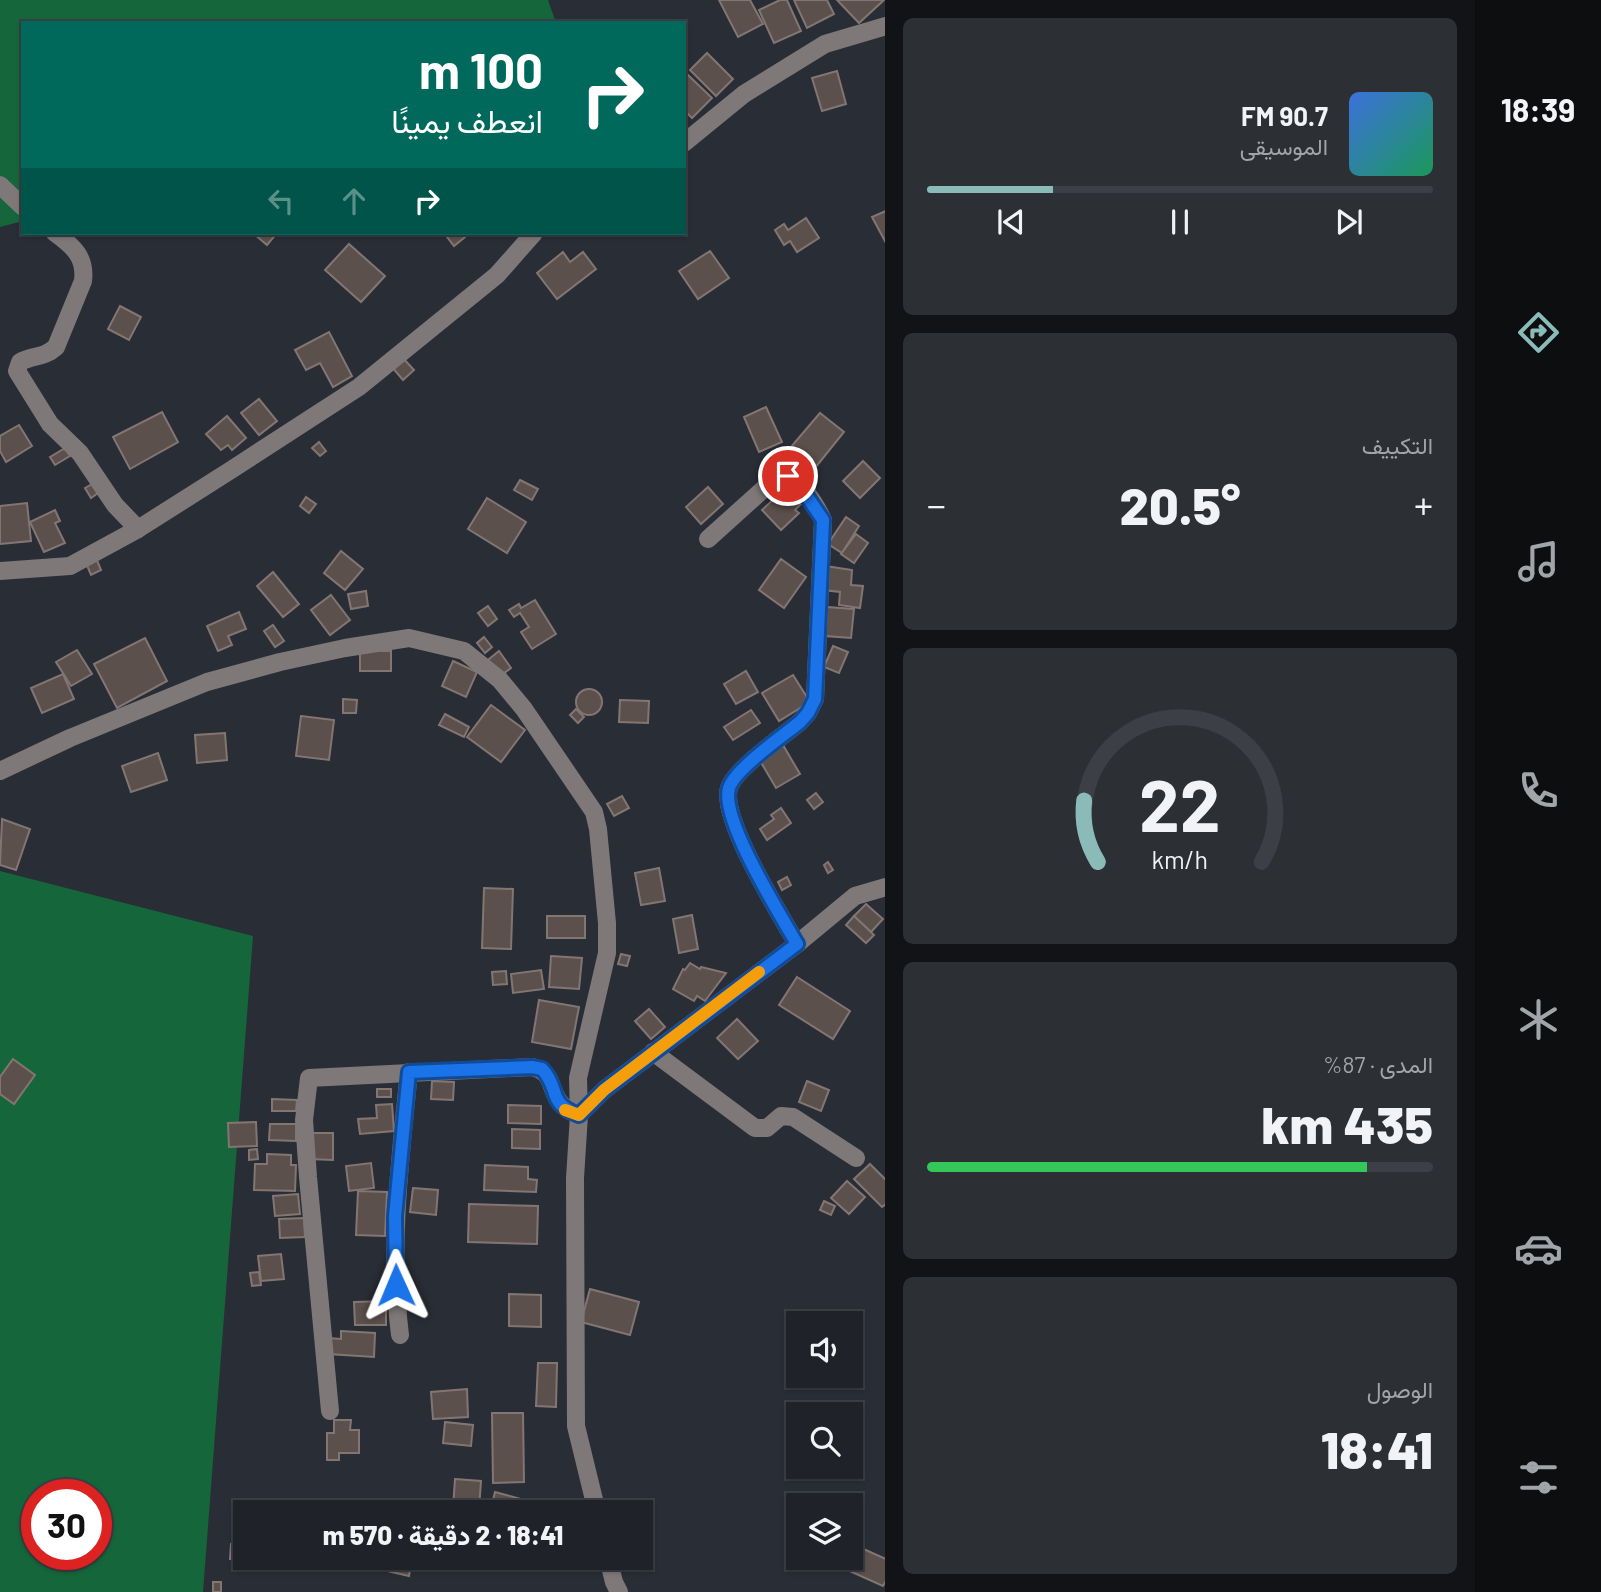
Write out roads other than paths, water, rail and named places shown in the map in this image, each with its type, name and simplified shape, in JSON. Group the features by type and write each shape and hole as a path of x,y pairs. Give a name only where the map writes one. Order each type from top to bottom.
{"street":[{"path":"686,141 744,94 825,44 885,26"},
{"path":"0,185 21,206"},
{"path":"58,235 76,249 85,271 83,281 56,346 49,354 20,362 17,371 50,424 80,453 115,505 138,529"},
{"path":"0,571 70,566 138,529 359,387 497,275 532,235"},
{"path":"708,539 779,475 794,479 823,520 815,699 800,722 736,775 729,789 728,807 757,874 797,944"},
{"path":"0,771 70,738 207,682 280,662 409,638 464,651 500,680 524,709 594,811 607,923 607,953 578,1078 579,1115 575,1178 576,1426 594,1500"},
{"path":"579,1115 604,1090 797,944 855,896 885,887"},
{"path":"653,1052 755,1128 767,1128 781,1116 793,1116 856,1158"},
{"path":"330,1411 325,1335 313,1246 304,1120 309,1078 532,1067 542,1069 551,1082 556,1100 565,1110 579,1115"},
{"path":"400,1335 395,1216 409,1072"},
{"path":"611,1570 619,1592"}]}
